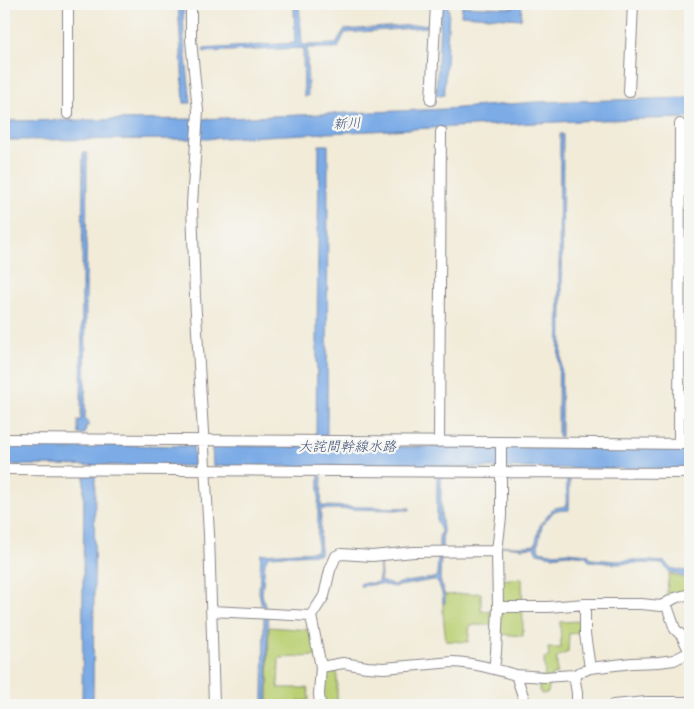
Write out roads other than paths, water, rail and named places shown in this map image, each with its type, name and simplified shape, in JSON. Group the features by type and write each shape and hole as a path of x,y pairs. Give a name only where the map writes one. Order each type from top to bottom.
{"street":[{"path":"68,4 68,114"},
{"path":"191,4 191,40 198,111 192,204 195,296 209,534 214,705"},
{"path":"431,100 436,4"},
{"path":"629,92 633,4"},
{"path":"679,444 680,124"},
{"path":"439,441 441,132"},
{"path":"4,439 204,456 501,457 690,444"},
{"path":"4,469 439,441 501,457 690,473"},
{"path":"494,669 498,607 496,551 501,517 501,457"},
{"path":"320,705 320,667 310,616 324,596 330,570 336,556 341,554 372,556 414,552 496,551"},
{"path":"498,607 548,607 585,604 661,606 674,598 690,594"},
{"path":"320,667 343,663 384,668 452,662 494,669 516,675 544,677 574,675 590,668 632,662 674,660 690,652 682,636 675,629 666,603"},
{"path":"585,604 585,634 590,668"},
{"path":"211,611 310,616"},
{"path":"516,675 526,705"},
{"path":"574,675 577,693 576,705"},
{"path":"613,705 690,702"}],"water":[{"path":"178,4 183,4 184,40 191,103 184,103"},
{"path":"294,4 299,4 302,45 336,44 344,30 430,24 429,27 345,33 338,48 307,48 308,96 304,97 303,48 204,52 203,49 295,43"},
{"path":"514,4 522,4 521,19 461,15 462,6 514,8"},
{"path":"441,5 448,6 449,11 444,95 441,96 436,95"},
{"name":"新川","path":"690,98 690,118 599,120 202,139 4,140 4,121 202,119 446,109 536,102"},
{"path":"560,134 563,134 561,437 558,437"},
{"path":"319,145 328,145 327,436 316,436"},
{"path":"83,153 87,153 85,420 88,420 88,426 86,426 85,434 78,434 78,420 81,420"},
{"path":"4,444 193,446 195,466 4,465"},
{"path":"212,446 690,448 690,469 213,466"},
{"path":"84,475 95,475 93,705 82,705"},
{"path":"319,476 322,476 321,506 410,508 410,510 321,509 320,554 269,556 265,562 262,594 268,617 267,705 263,705 264,617 259,592 261,554 317,551"},
{"path":"437,477 441,477 443,529 442,548 439,549 441,531 437,521"},
{"path":"567,477 570,477 569,510 554,511 542,526 538,545 539,551 588,554 591,559 665,562 670,568 690,572 690,579 668,571 663,564 617,564 589,561 586,556 568,554 552,556 537,553 534,547 502,546 535,545 540,525 554,508 566,506"},
{"path":"438,557 441,557 440,579 445,596 445,603 443,604 438,582 433,580 394,587 380,584 360,586 361,583 378,582 380,573 379,560 383,558 380,564 381,575 380,581 393,585 437,576"}],"water label":[{"name":"大詫間幹線水路","path":"347,446"}]}
